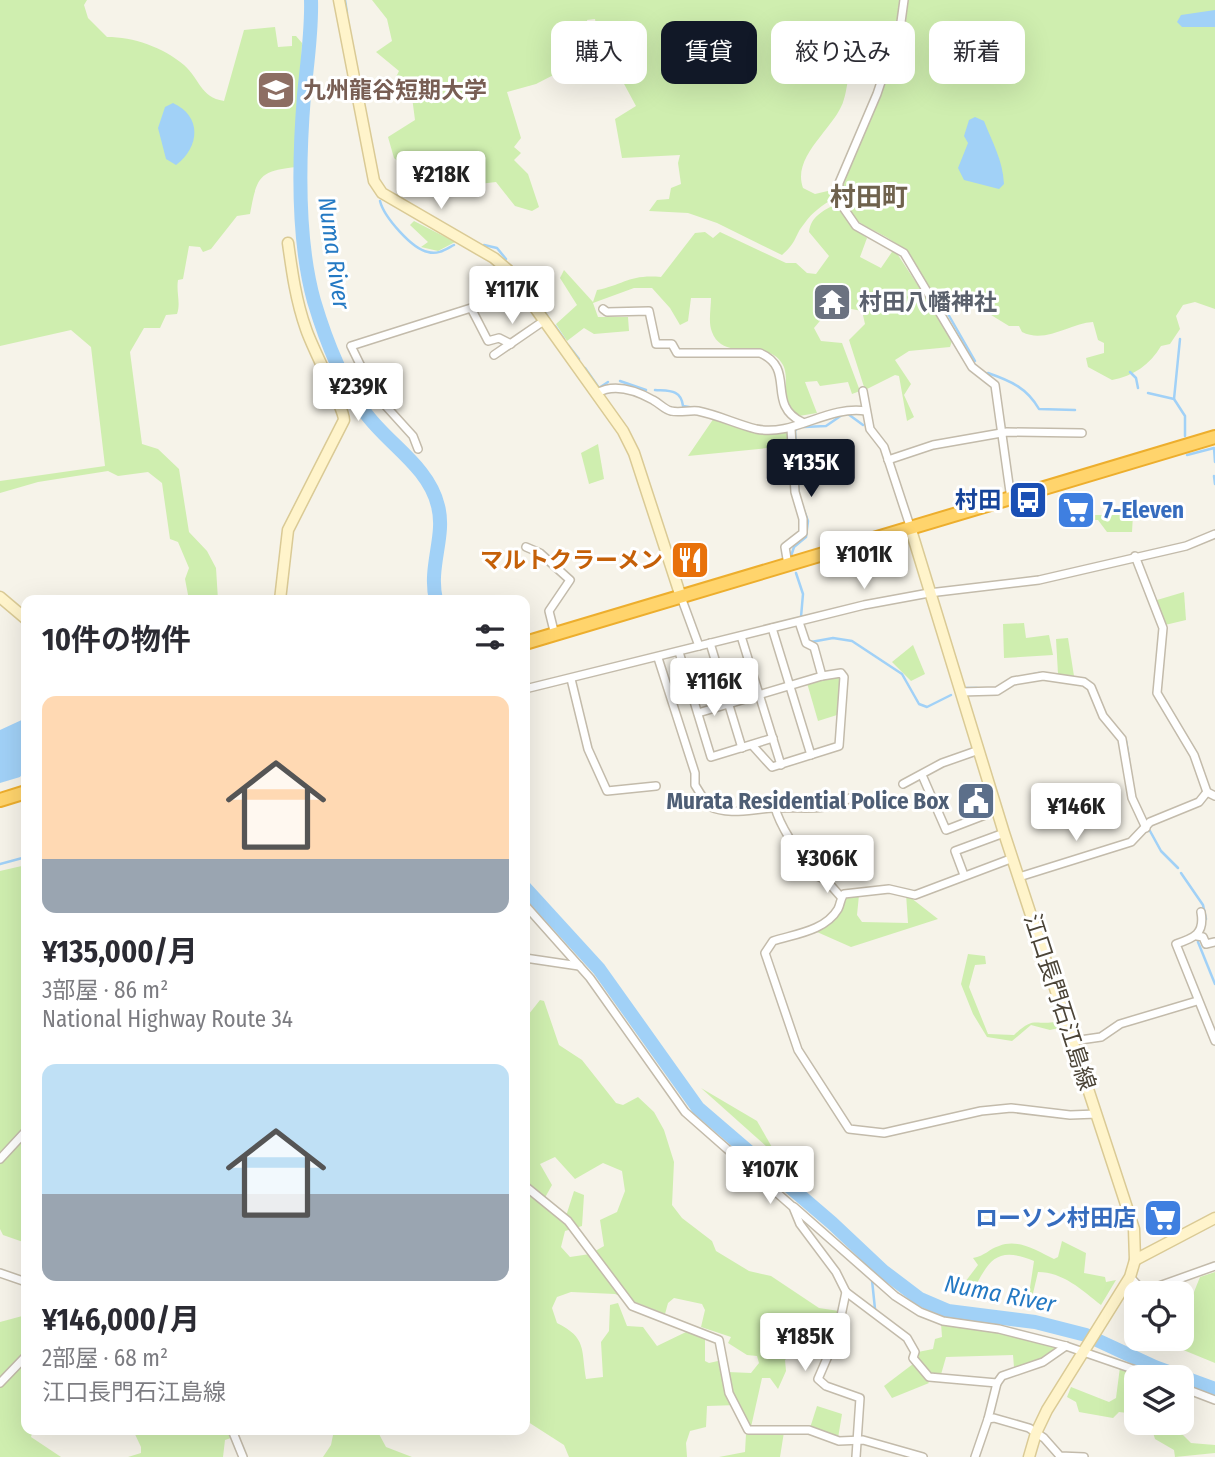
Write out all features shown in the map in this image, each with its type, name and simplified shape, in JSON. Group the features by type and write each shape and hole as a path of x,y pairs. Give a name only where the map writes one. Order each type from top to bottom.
{"highway":[{"path":"530,642 1215,437"},
{"path":"0,800 21,794"}],"street":[{"path":"339,0 370,167 382,193 494,258 508,270 624,430 699,646"},
{"path":"904,0 901,22 877,94 839,183 838,200 856,226 904,253 972,368 995,385 1011,499"},
{"path":"281,595 288,530 344,419 344,411 327,382 304,325 288,243"},
{"path":"418,449 413,436 374,393 351,346 471,308 488,341 499,338 511,344"},
{"path":"603,309 649,311 656,344 671,344 677,353 760,353 769,357 779,370 783,405 791,416 802,422"},
{"path":"494,355 545,320"},
{"path":"597,393 610,386 621,388 653,400 672,412 698,411 758,429 791,429 802,422 848,410 866,411"},
{"path":"863,391 873,435 884,447 911,530"},
{"path":"788,566 785,547 800,538 803,527 795,492 791,429"},
{"path":"888,460 933,445 1003,433 1082,433"},
{"name":"江口長門石江島線","path":"911,530 1004,833 1134,1228 1135,1260 1130,1277 1036,1433 1029,1457"},
{"path":"530,689 799,621 929,593 1039,580 1186,546 1215,534"},
{"path":"526,547 540,553 570,580 549,611 555,635"},
{"path":"1019,877 1131,842 1156,818 1199,802 1211,794 1194,755 1157,693 1163,628 1135,556"},
{"path":"0,597 21,615"},
{"path":"799,621 806,643 814,647 822,676"},
{"path":"772,628 811,755"},
{"path":"741,635 781,765"},
{"path":"710,643 742,748"},
{"path":"679,652 711,757 773,738"},
{"path":"658,658 702,799 708,806 730,813 775,807 816,809 850,798"},
{"path":"698,713 822,676 841,673 844,677 838,725 842,743 772,767 752,745"},
{"path":"960,692 997,691 1013,681 1044,676 1084,682 1091,687 1103,716 1122,739 1132,798 1146,828"},
{"path":"571,679 588,749 607,791 656,786"},
{"path":"903,784 942,763 979,750"},
{"path":"922,775 946,830 998,810"},
{"path":"775,807 785,837 802,857 802,869 826,880 841,897"},
{"path":"964,875 955,852 1004,833"},
{"path":"841,897 889,889 915,895 1013,858"},
{"path":"841,897 837,912 812,930 773,941 765,953 798,1050 849,1129 884,1133 1010,1108 1070,1115 1097,1114"},
{"path":"530,911 580,967 685,1111 895,1296 920,1312 943,1321 999,1329 1066,1346 1124,1366"},
{"path":"1197,936 1203,925 1201,912"},
{"path":"1215,942 1206,944 1203,937 1197,936 1176,944 1215,1041"},
{"path":"530,958 551,959 580,967"},
{"path":"1073,1041 1101,1037 1120,1024 1197,1001"},
{"path":"0,1159 21,1136"},
{"path":"530,1190 568,1221 632,1306 719,1340 729,1393 748,1430 793,1428 839,1441 870,1442 923,1457"},
{"path":"793,1207 800,1224 836,1272 846,1292 907,1338 915,1352 913,1358 929,1377 997,1382"},
{"path":"1135,1260 1215,1218"},
{"path":"1175,1281 1215,1266"},
{"path":"0,1273 21,1280"},
{"path":"1130,1277 1134,1281"},
{"path":"846,1292 837,1335 818,1379 826,1386 860,1398 856,1457"},
{"path":"975,1457 997,1382 1009,1372 1043,1362 1066,1346"},
{"path":"0,1383 21,1361"},
{"path":"1194,1392 1215,1400"},
{"path":"988,1419 1014,1422 1036,1433 1060,1456 1084,1457"},
{"path":"234,1435 243,1457"}],"green space":[{"path":"0,0 87,0 84,5 88,18 107,37 137,41 167,53 189,70 205,92 224,101 244,30 275,27 278,47 292,46 292,36 296,36 302,43 297,167 274,171 262,178 255,192 250,214 237,216 211,249 203,252 200,247 189,246 183,279 178,280 177,314 166,315 160,328 144,328 130,352 142,444 158,449 179,469 189,532 207,551 216,568 218,595 188,595 185,579 189,568 178,542 170,539 162,483 148,472 118,476 108,471 38,482 0,493 0,481 105,466 91,347 71,330 0,346"},
{"path":"372,0 1215,0 1215,309 1195,302 1183,305 1176,316 1180,329 1170,344 1161,346 1152,359 1140,369 1112,380 1088,367 1086,358 1104,353 1104,343 1098,340 1093,322 1040,336 1022,332 1019,326 1009,326 978,307 943,312 918,270 901,248 853,217 842,199 841,185 880,84 915,84 915,21 771,21 771,84 847,84 840,110 809,153 801,176 803,188 815,194 832,190 834,198 811,216 782,255 717,223 688,213 649,211 657,200 669,199 671,188 681,184 678,163 680,155 622,158 615,119 636,106 624,84 647,84 647,21 551,21 551,76 536,84 507,92 521,138 514,147 521,153 514,160 528,174 539,207 532,211 515,206 496,182 438,189 419,180 394,158 388,137 415,120 412,97 396,77 399,71 376,52 392,41 387,19"},
{"path":"836,204 853,228 867,238 860,257 881,268 894,249 950,334 950,347 909,351 895,360 911,384 904,395 914,417 907,421 899,376 895,375 865,390 849,340 865,324 862,311 846,308 836,290 826,286 816,294 824,316 814,328 821,341 842,343 860,391 852,394 848,382 820,386 817,381 805,382 817,413 799,416 786,404 785,369 776,357 757,350 726,347 718,341 710,324 711,298 691,298 688,321 680,325 670,308 652,288 634,288 593,303 598,317 628,317 629,331 594,334 584,328 567,341 556,324 577,305 560,278 564,270 593,302 597,290 634,278 661,277 695,233 705,232 713,238 720,232 786,263 796,263 807,273 816,274 829,256 809,232 810,226 818,215"},
{"path":"414,221 455,242 438,251 421,247 428,242 410,225"},
{"path":"714,418 759,432 787,432 788,446 688,456"},
{"path":"598,444 604,479 589,484 581,453"},
{"path":"1092,515 1133,515 1132,532 1107,532 1098,520 1086,520"},
{"path":"1184,592 1186,620 1165,625 1157,600"},
{"path":"1024,623 1026,638 1049,635 1053,655 1004,658 1003,624"},
{"path":"1068,638 1074,676 1058,674 1056,639"},
{"path":"913,645 925,674 911,681 892,662"},
{"path":"836,676 840,678 837,715 818,721 807,683"},
{"path":"21,866 21,1241 3,1235 0,1229 0,871"},
{"path":"906,894 938,919 851,947 817,932 841,912 845,897 859,895 857,915 862,922 908,923"},
{"path":"968,954 985,956 986,964 975,965 969,987 988,1034 1014,1035 1034,1022 1056,1022 1059,1028 1050,1030 1031,1025 1012,1041 987,1037 973,1014 961,984"},
{"path":"540,1000 544,1001 559,1045 582,1060 616,1103 623,1105 638,1097 654,1112 664,1130 674,1162 672,1205 682,1218 712,1241 716,1251 749,1271 771,1276 819,1308 839,1311 831,1341 809,1336 785,1360 786,1371 778,1389 770,1378 762,1378 751,1427 738,1405 707,1406 706,1427 690,1431 686,1443 687,1457 569,1457 564,1445 530,1423 530,1013","holes":["555,1157 575,1179 603,1163 622,1171 625,1191 617,1212 600,1220 604,1246 590,1254 570,1257 561,1247 565,1231 582,1226 584,1195 574,1191 567,1213 556,1216 542,1203 552,1185 540,1164","571,1292 615,1294 665,1314 668,1303 674,1298 702,1304 705,1310 701,1327 731,1337 728,1343 747,1355 757,1356 759,1363 751,1373 728,1372 724,1386 718,1361 705,1361 705,1339 700,1331 686,1332 657,1346 643,1327 627,1326 618,1303 610,1305 609,1331 601,1342 603,1377 586,1379 581,1345 567,1328 557,1323 552,1308 557,1297"]},
{"path":"701,1088 757,1121 777,1156"},
{"path":"1062,1241 1086,1253 1084,1273 1105,1277 1106,1282 1116,1280 1101,1305 1064,1278 1038,1272 1031,1302 1028,1301 1034,1261 1009,1255 1000,1256 987,1266 970,1296 956,1294 978,1265 973,1258 999,1246 1013,1244 1027,1246 1054,1259 1058,1257"},
{"path":"1215,1272 1215,1363 1186,1351 1194,1351 1194,1292 1200,1277"},
{"path":"21,1316 21,1435 32,1435 61,1457 0,1457 0,1322"},
{"path":"941,1323 997,1331 1058,1347 1042,1360 1014,1367 1013,1355 946,1357 940,1378 925,1368 918,1352 933,1349 935,1339 942,1337"},
{"path":"913,1364 929,1383 892,1398 884,1386"},
{"path":"1120,1367 1124,1369 1124,1413 1119,1412 1113,1418 1079,1412 1076,1402 1067,1397 1071,1387 1109,1402 1116,1398"},
{"path":"817,1406 842,1414 838,1438 810,1428"},
{"path":"784,1432 780,1457 719,1457 745,1452 746,1434"},
{"path":"135,1435 232,1435 225,1440 223,1457 128,1457 141,1453"},
{"path":"333,1435 380,1435 386,1447 412,1457 323,1457 331,1445"},
{"path":"1154,1435 1183,1435 1191,1443 1215,1445 1215,1453 1175,1457 1174,1450 1155,1439"}],"water":[{"path":"1215,10 1215,27 1182,27 1177,22 1181,15"},
{"path":"173,103 189,116 194,132 190,150 176,165 166,159 158,128 165,107"},
{"path":"975,117 984,121 999,159 1004,184 999,189 964,180 958,168 968,143 964,136 969,120"},
{"path":"21,720 21,776 0,783 0,730"}],"waterway":[{"name":"Numa River","path":"311,0 300,171 308,277 334,358 355,399 373,423 416,467 433,492 440,517 434,576 435,595"},
{"path":"345,0 347,13"},
{"path":"380,201 400,231 422,250 435,253 454,245"},
{"path":"484,245 497,248 506,259"},
{"path":"519,277 535,299"},
{"path":"541,307 550,320"},
{"path":"948,314 975,361"},
{"path":"555,326 564,339"},
{"path":"1174,399 1180,339"},
{"path":"568,345 579,359"},
{"path":"585,368 599,388 608,382"},
{"path":"1130,372 1136,378 1138,388"},
{"path":"988,373 1018,386 1039,409 1075,410"},
{"path":"620,381 646,390"},
{"path":"655,390 674,392 680,396 683,406 695,408"},
{"path":"1148,393 1174,399 1185,416 1185,436"},
{"path":"848,414 863,425"},
{"path":"804,427 826,426 842,415"},
{"path":"799,426 795,431 799,495"},
{"path":"1187,455 1214,448 1215,462"},
{"path":"1214,476 1215,484"},
{"path":"791,556 794,547 806,537 808,521 802,505"},
{"path":"796,573 803,594 801,617"},
{"path":"811,642 833,638 852,641 902,674 919,704 927,707 951,695"},
{"path":"1011,679 1039,673"},
{"path":"1094,687 1101,703"},
{"path":"966,688 977,688"},
{"path":"1126,741 1129,759"},
{"path":"1150,831 1161,851 1178,868"},
{"path":"0,864 21,858"},
{"path":"1181,873 1203,905 1206,919"},
{"name":"Numa River","path":"530,893 599,969 698,1108 832,1223 883,1271 920,1299 948,1311 1035,1322 1086,1335 1155,1367 1215,1389"},
{"path":"1198,942 1215,984"},
{"path":"872,1280 875,1309"}],"place":[{"name":"九州龍谷短期大学","path":"276,90"},
{"name":"村田八幡神社","path":"832,302"},
{"name":"村田","path":"1028,500"},
{"name":"7-Eleven","path":"1076,510"},
{"name":"マルトクラーメン","path":"690,560"},
{"name":"Murata Residential Police Box","path":"976,801"},
{"name":"ローソン村田店","path":"1163,1218"}],"district":[{"name":"村田町","path":"869,197"}]}
